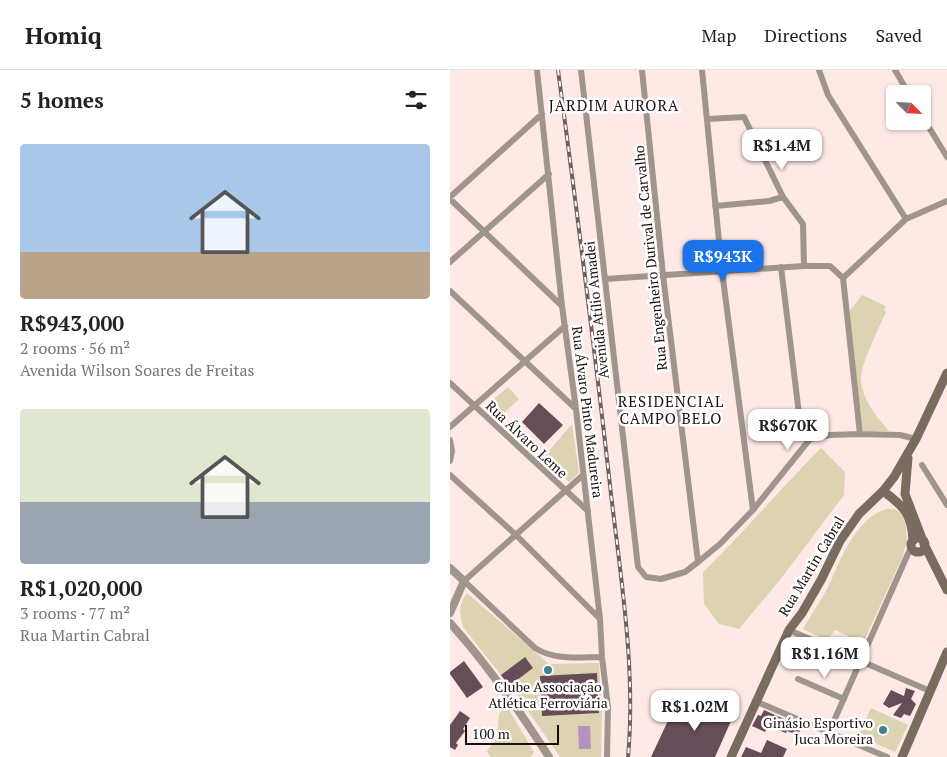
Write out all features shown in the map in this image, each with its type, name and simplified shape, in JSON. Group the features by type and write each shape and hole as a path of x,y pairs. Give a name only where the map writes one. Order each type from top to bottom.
{"main road":[{"name":"Rua Martin Cabral","path":"731,757 789,630 802,613 821,580 840,541 859,514 883,491 894,477 916,439 947,373"},
{"path":"909,452 904,482 905,494 918,546"},
{"path":"894,477 904,482"},
{"path":"883,491 903,507 909,518 918,546 933,562 947,590"},
{"path":"894,499 905,494"},
{"path":"902,757 947,652"}],"street":[{"name":"Rua Álvaro Pinto Madureira","path":"538,70 562,306 600,619 608,707 607,757"},
{"name":"Avenida Atílio Amadei","path":"581,70 638,567 646,578 661,579 685,572 698,562"},
{"name":"Rua Engenheiro Durival de Carvalho","path":"642,70 663,275 698,562"},
{"path":"702,70 722,272 754,510"},
{"path":"819,70 828,95 906,219"},
{"path":"895,70 904,85"},
{"path":"542,114 450,198 562,306"},
{"path":"708,119 744,117 783,197 803,224 804,266"},
{"path":"931,130 947,157"},
{"path":"450,262 549,174"},
{"path":"715,206 769,201 783,197"},
{"path":"843,278 906,219 947,200"},
{"path":"606,279 781,267 830,266 843,278 860,434"},
{"path":"781,267 800,430 810,439"},
{"path":"450,291 576,409"},
{"path":"450,427 565,326"},
{"name":"Rua Álvaro Leme","path":"450,383 564,491 588,511"},
{"path":"698,562 720,544 754,510 810,439 830,435 860,434 900,435 916,439"},
{"path":"450,440 452,451 450,461"},
{"path":"922,465 947,506"},
{"path":"450,474 516,535 600,619"},
{"path":"450,612 464,581 583,475"},
{"path":"829,732 903,566 918,546"},
{"path":"450,568 535,648 545,655 559,657 602,657"},
{"path":"450,622 497,681 549,757"},
{"path":"789,630 930,691"},
{"path":"798,679 844,699"},
{"path":"757,702 887,757"}],"shaded area":[{"path":"862,295 886,306 884,310 886,312 863,366 861,381 868,402 889,431 863,431 849,312"},
{"path":"508,387 519,399 499,418 487,405"},
{"path":"572,424 579,473 569,482 543,458"},
{"path":"821,448 845,472 844,495 783,576 739,629 719,624 704,604 703,572"},
{"path":"887,509 895,509 901,514 906,525 907,541 902,558 863,643 835,630 827,640 803,629 826,591 844,552 858,530 876,513"},
{"name":"Clube Associação Atlética Ferroviária","path":"467,593 549,664 599,663 602,714 601,757 560,757 519,698 463,627 460,609"},
{"path":"506,705 534,752 531,757 490,757 487,751 497,738 499,714"},
{"name":"Ginásio Esportivo Juca Moreira","path":"871,708 908,725 895,752 858,736"},
{"path":"578,726 590,726 591,749 579,749"}],"building":[{"path":"539,403 563,425 544,444 522,422"},
{"path":"525,657 533,668 509,686 501,675"},
{"path":"464,661 483,687 467,698 450,674"},
{"path":"597,673 599,713 542,716 540,676"},
{"path":"906,688 915,691 911,699 916,704 910,716 904,714 901,718 893,715 902,703 889,708 883,704 891,690 904,696"},
{"path":"692,700 723,713 733,700 739,703 715,757 651,757 673,710 685,715"},
{"path":"764,710 802,727 798,735 778,730 781,724 771,720 765,732 752,726 758,715 761,716"},
{"path":"460,711 470,718 463,729 465,731 456,743 458,745 455,750 450,747 450,725"},
{"path":"767,740 787,749 783,757 741,757 746,747 761,753"}],"railway":[{"path":"558,70 586,282 623,592 629,658 630,724 628,757"}],"place":[{"name":"Clube Associação Atlética Ferroviária","path":"548,670"},
{"name":"Ginásio Esportivo Juca Moreira","path":"883,730"}],"district":[{"name":"JARDIM AURORA","path":"614,105"},
{"name":"RESIDENCIAL CAMPO BELO","path":"671,410"}]}
